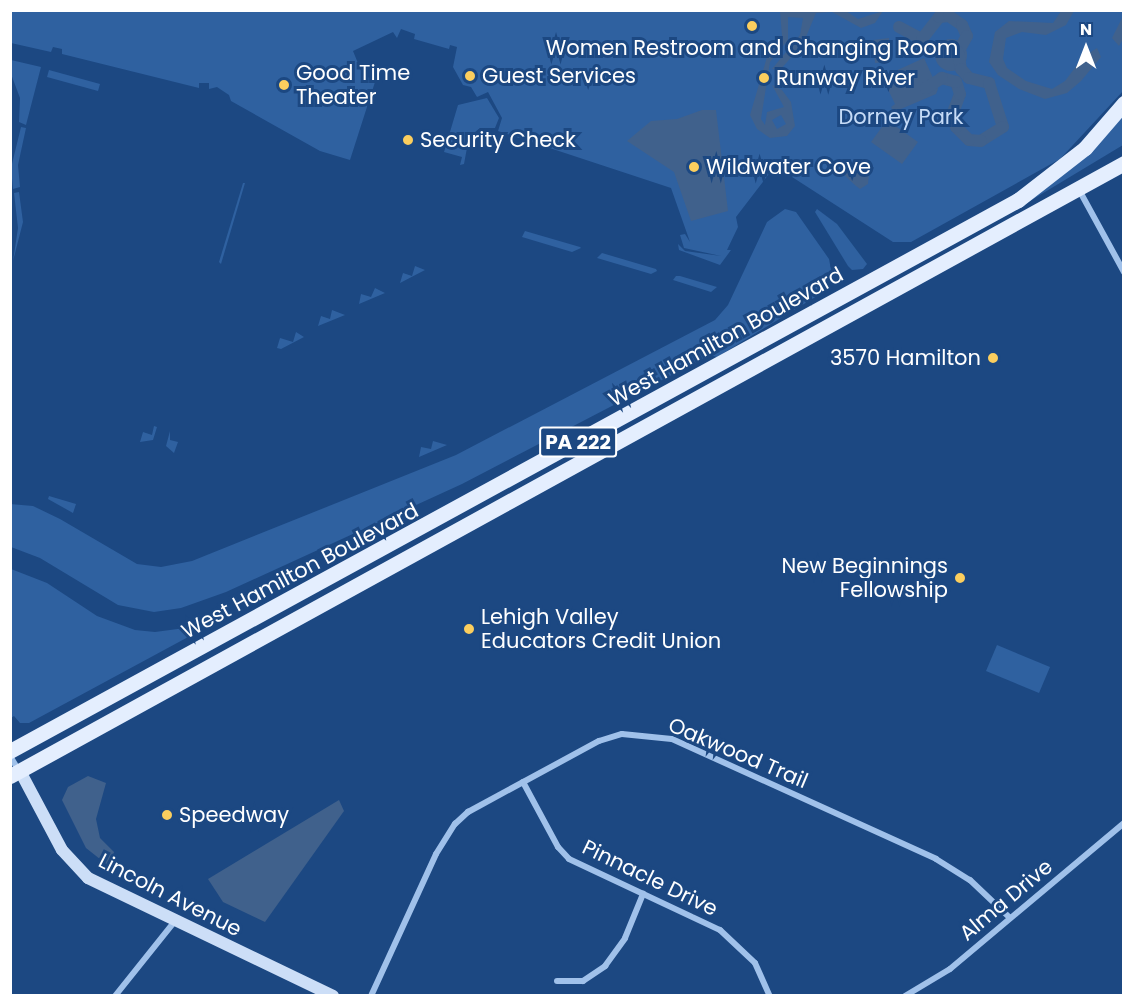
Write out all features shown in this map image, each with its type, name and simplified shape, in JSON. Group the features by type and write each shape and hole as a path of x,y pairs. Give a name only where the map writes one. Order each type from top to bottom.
{"main road":[{"name":"West Hamilton Boulevard","path":"10,750 1018,201 1085,148 1124,103"},
{"name":"West Hamilton Boulevard","path":"15,774 1124,163"}],"street":[{"path":"1078,188 1124,272"},
{"name":"Oakwood Trail","path":"371,996 444,838 468,812 606,738 639,733 664,737 954,868 1010,918"},
{"name":"Lincoln Avenue","path":"10,756 15,774 62,850 79,870 99,885 333,996"},
{"name":"Pinnacle Drive","path":"523,782 558,847 569,858 735,940 755,963 770,996"},
{"name":"Alma Drive","path":"905,996 950,969 1124,823"},
{"path":"557,981 583,981 605,966 626,938 643,894"},
{"path":"115,996 174,922"}],"green space":[{"name":"Dorney Park","path":"11,10 1123,10 1124,90 1060,159 911,242 893,242 775,166 736,217 738,227 727,250 731,250 720,265 679,250 678,244 685,251 721,256 684,248 680,235 685,234 690,242 671,188 498,131 502,118 488,92 477,97 471,87 463,85 453,67 457,47 450,45 449,49 414,39 415,34 401,29 397,38 393,32 353,51 362,73 375,82 350,160 320,151 231,101 229,95 217,87 209,89 209,83 199,83 199,88 62,54 62,49 53,47 51,52 11,43"},
{"path":"11,60 41,67 26,125 19,122 20,98 11,74"},
{"path":"49,70 100,84 98,91 47,77"},
{"path":"487,98 499,118 495,128 480,128 469,137 464,164 460,165 462,157 444,152 458,105"},
{"path":"1123,110 1123,145 1025,204 1083,158"},
{"path":"21,127 26,128 18,165 20,187 13,189 11,168"},
{"path":"243,183 245,183 221,264 219,262"},
{"path":"19,192 23,222 13,261 18,228 14,193"},
{"path":"785,209 796,212 829,259 832,275 822,293 717,357 710,355 462,484 226,592 181,608 154,612 118,605 40,558 11,547 10,504 33,506 137,564 161,567 192,561 456,455 715,320 728,305 767,222"},
{"path":"817,209 837,224 867,264 863,269 852,270 848,266 815,212"},
{"path":"525,231 581,248 572,252 522,237"},
{"path":"602,253 657,271 651,274 597,258"},
{"path":"415,266 425,270 400,283 403,273 412,276"},
{"path":"676,276 717,287 711,292 673,280"},
{"path":"375,288 385,293 359,304 361,294 371,297"},
{"path":"332,310 345,315 318,326 321,316 330,319"},
{"path":"296,332 304,337 281,349 277,348 280,338 293,342"},
{"path":"154,426 157,427 153,440 140,442 143,432 152,435"},
{"path":"170,431 170,440 178,442 174,453 166,446"},
{"path":"433,441 447,445 419,457 421,447 431,449"},
{"path":"49,496 76,504 73,513 48,499"},
{"path":"11,569 47,583 97,616 135,630 155,632 185,628 190,636 29,723 20,723 14,716 11,718"},
{"path":"997,645 1050,667 1039,693 986,671"}],"shaded area":[{"name":"Runway River","path":"780,11 846,11 858,19 883,11 875,23 861,28 832,12 816,13 803,44 780,70 772,69 800,35 803,18 788,17 788,40 770,62 761,119 765,125 767,112 784,107 772,85 782,90 791,102 795,126 787,136 770,138 757,129 750,115 767,57 782,36","holes":["781,115 786,124 777,129 772,120"]},
{"path":"1061,11 1074,11 1066,25 1046,35 1022,32 1006,38 1003,59 1007,68 1026,81 1052,89 1065,81 1083,57 1097,48 1101,57 1081,81 1067,93 1045,99 1019,89 998,75 989,62 995,32 1009,21 1053,23"},
{"path":"1123,16 1123,39 1119,46 1112,38"},
{"path":"889,38 891,61 875,63 873,40"},
{"path":"951,39 962,44 967,55 962,66 951,71 940,66 935,55 940,44"},
{"path":"924,58 938,89 936,94 894,112 891,107 895,104 882,77"},
{"name":"Wildwater Cove","path":"702,110 716,110 728,211 691,221 674,172 627,141 651,121 677,119"},
{"path":"887,120 918,142 902,164 871,142"},
{"path":"847,165 869,174 868,184 860,189 856,186 843,174"},
{"path":"88,776 106,783 96,819 100,838 114,852 110,867 86,848 62,800 68,787"},
{"path":"339,800 344,811 265,922 223,902 208,879"}],"waterway":[{"path":"899,27 922,39 939,17 949,16 962,25 967,36 958,52 961,69 969,78 989,83 1003,127 981,141 969,140 956,127 952,115 960,94 956,82 942,78 926,88"}],"tunnel":[{"path":"709,49 713,43"}],"place":[{"name":"Women Restroom and Changing Room","path":"752,26"},
{"name":"Guest Services","path":"470,76"},
{"name":"Runway River","path":"764,78"},
{"name":"Good Time Theater","path":"284,85"},
{"name":"Security Check","path":"408,140"},
{"name":"Wildwater Cove","path":"694,167"},
{"name":"3570 Hamilton","path":"993,358"},
{"name":"New Beginnings Fellowship","path":"960,578"},
{"name":"Lehigh Valley Educators Credit Union","path":"469,629"},
{"name":"Speedway","path":"167,815"}]}
